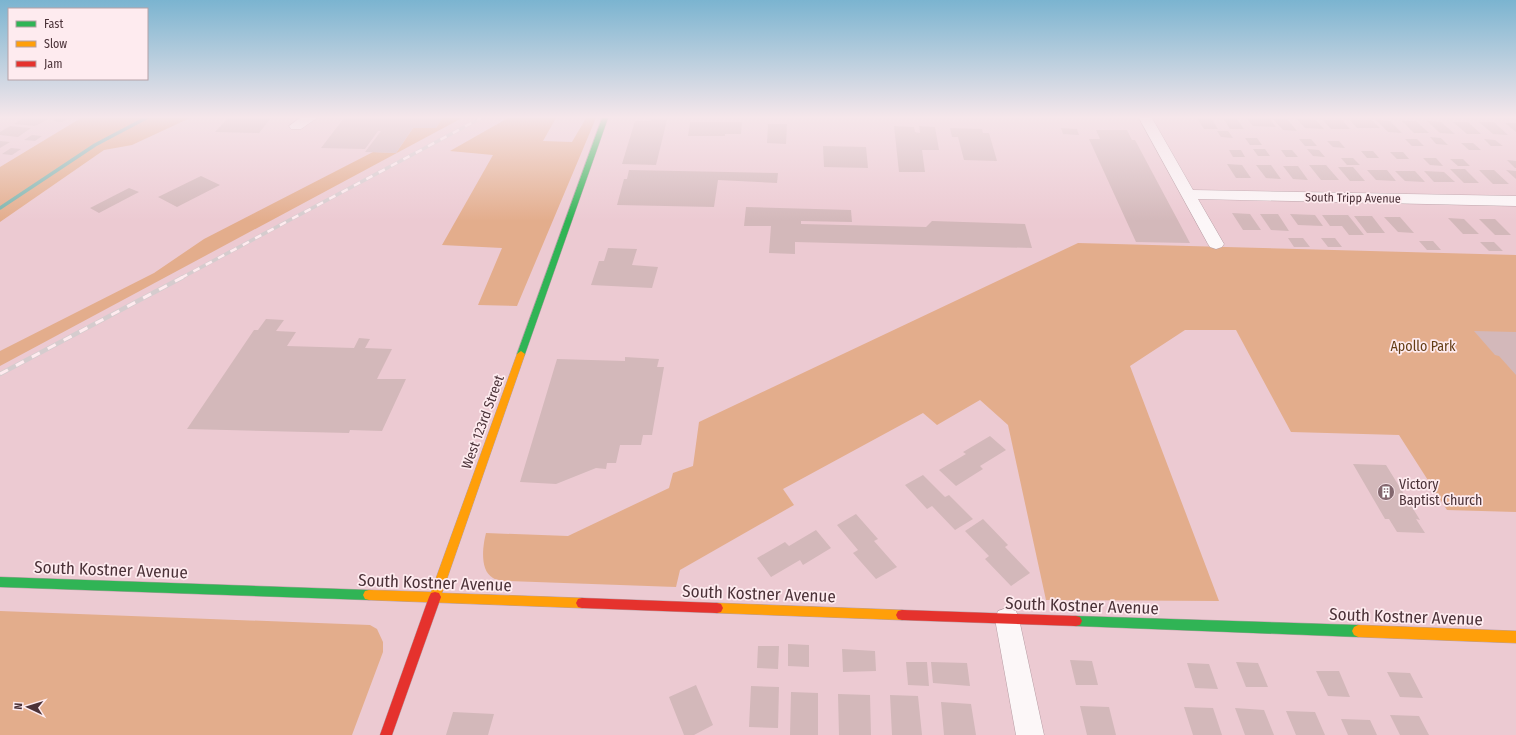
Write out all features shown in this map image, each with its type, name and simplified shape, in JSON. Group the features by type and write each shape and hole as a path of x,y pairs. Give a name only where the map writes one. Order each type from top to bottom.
{"street":[{"name":"West 123rd Street","path":"386,735 594,152"},
{"path":"1165,152 1190,194 1216,244"},
{"name":"South Tripp Avenue","path":"1190,194 1516,201"},
{"name":"South Kostner Avenue","path":"0,582 435,599 1516,637"},
{"path":"1007,619 1030,735"}],"green space":[{"path":"24,152 101,152 0,222 0,167"},
{"path":"372,152 398,152 0,366 0,351 154,273 204,239"},
{"path":"464,152 582,152 517,306 478,305 502,248 442,245 493,155"},
{"name":"Apollo Park","path":"1078,243 1516,255 1516,512 1447,510 1399,435 1291,432 1236,330 1185,330 1130,366 1219,601 1046,600 1008,425 980,400 937,425 923,413 783,489 794,505 680,570 676,587 505,581 493,578 486,569 483,557 486,533 568,536 669,488 673,473 693,466 699,422"},
{"path":"0,611 370,625 377,629 383,642 383,652 352,735 0,735"}],"building":[{"path":"5,152 16,152 12,155 2,154"},
{"path":"626,152 659,152 656,165 622,164"},
{"path":"823,152 867,152 868,168 824,167"},
{"path":"897,152 922,152 925,172 899,172"},
{"path":"962,152 995,152 997,161 964,160"},
{"path":"1095,152 1142,152 1190,243 1136,242"},
{"path":"1230,152 1242,152 1245,157 1233,157"},
{"path":"1255,152 1267,152 1270,156 1258,156"},
{"path":"1283,152 1294,152 1298,157 1286,157"},
{"path":"1310,152 1321,152 1325,157 1313,156"},
{"path":"1362,152 1374,152 1379,158 1367,158"},
{"path":"1390,152 1403,152 1409,159 1397,159"},
{"path":"1341,158 1353,158 1360,165 1347,165"},
{"path":"1423,158 1436,158 1443,166 1430,165"},
{"path":"1450,159 1463,159 1470,166 1458,166"},
{"path":"1507,160 1516,161 1516,168 1515,168"},
{"path":"1227,164 1242,165 1251,178 1236,178"},
{"path":"1256,165 1271,165 1281,179 1266,178"},
{"path":"1309,165 1326,165 1339,180 1321,180"},
{"path":"1283,166 1298,166 1308,180 1293,179"},
{"path":"1338,167 1353,167 1365,181 1350,181"},
{"path":"1450,169 1465,169 1479,183 1464,183"},
{"path":"629,170 778,173 777,183 718,180 714,207 617,205 624,179 627,179"},
{"path":"1367,170 1387,170 1396,181 1376,180"},
{"path":"1479,170 1494,170 1509,184 1493,184"},
{"path":"1506,170 1516,171 1516,179"},
{"path":"1395,171 1415,171 1425,182 1405,181"},
{"path":"1424,171 1444,172 1455,182 1434,182"},
{"path":"201,176 220,185 177,207 158,197"},
{"path":"129,188 139,192 99,213 90,208"},
{"path":"746,207 851,210 852,222 801,221 801,224 926,227 932,221 1025,224 1032,248 795,242 795,254 769,253 771,226 744,226"},
{"path":"1232,213 1250,214 1261,230 1243,230"},
{"path":"1260,214 1278,214 1289,231 1271,230"},
{"path":"1290,214 1315,215 1323,226 1298,225"},
{"path":"1322,215 1348,215 1364,235 1349,235 1342,226 1330,226"},
{"path":"1354,216 1372,216 1385,233 1367,233"},
{"path":"1384,217 1400,217 1414,233 1398,232"},
{"path":"1448,218 1464,219 1479,234 1463,234"},
{"path":"1479,219 1495,219 1511,235 1495,235"},
{"path":"1288,238 1303,238 1310,247 1294,247"},
{"path":"1321,238 1335,238 1342,247 1328,247"},
{"path":"1419,241 1433,241 1441,250 1427,250"},
{"path":"1480,242 1494,242 1503,251 1489,251"},
{"path":"608,248 637,249 632,265 658,267 652,288 591,285 599,261 604,261"},
{"path":"266,319 284,320 276,331 296,332 287,346 354,348 359,338 370,339 365,348 392,349 377,379 406,379 382,431 350,430 349,433 187,429 254,330 258,330"},
{"path":"1474,331 1516,332 1516,375 1499,356 1495,355"},
{"path":"625,357 659,359 657,367 664,367 652,435 643,435 641,445 620,445 616,463 607,463 606,469 596,468 556,484 520,482 557,359 625,361"},
{"path":"990,436 1006,450 980,466 983,469 956,486 939,470 966,454 963,452"},
{"name":"Victory Baptist Church","path":"1353,464 1386,465 1420,520 1416,519 1425,533 1397,532 1389,519 1385,519"},
{"path":"923,475 945,497 949,495 973,519 955,530 932,506 927,509 905,485"},
{"path":"856,514 878,539 874,541 897,567 876,579 853,553 858,550 837,525"},
{"path":"983,519 1008,545 1005,547 1030,573 1011,586 985,559 989,556 965,531"},
{"path":"816,530 831,548 803,565 800,560 771,577 757,558 785,542 789,546"},
{"path":"788,644 809,645 809,667 788,666"},
{"path":"758,646 779,646 778,669 757,668"},
{"path":"842,649 875,651 876,671 843,672"},
{"path":"1070,660 1092,661 1098,685 1076,685"},
{"path":"906,662 927,662 929,686 908,685"},
{"path":"931,662 967,663 970,686 933,683"},
{"path":"1236,662 1258,663 1268,687 1246,687"},
{"path":"1187,663 1209,664 1218,689 1195,688"},
{"path":"1316,671 1339,671 1350,697 1328,696"},
{"path":"1387,672 1410,673 1423,698 1400,697"},
{"path":"696,685 713,725 694,735 684,735 669,697"},
{"path":"751,686 779,687 778,728 749,727"},
{"path":"791,692 818,693 818,735 790,735"},
{"path":"838,694 870,695 871,735 839,735"},
{"path":"890,695 918,696 922,735 892,735"},
{"path":"941,702 971,704 976,735 944,735"},
{"path":"1080,706 1109,707 1116,735 1087,735"},
{"path":"1184,707 1213,708 1222,735 1193,735"},
{"path":"1235,708 1264,710 1274,735 1245,735"},
{"path":"1286,711 1315,712 1325,735 1296,735"},
{"path":"453,712 494,714 488,735 446,735"},
{"path":"1390,715 1419,716 1429,735 1400,735"},
{"path":"1341,719 1370,720 1377,735 1348,735"}],"waterway":[{"path":"0,208 84,152"}],"railway":[{"path":"181,278 417,152"},
{"path":"0,374 183,277"}],"traffic: fast":[{"path":"521,354 593,152"},
{"path":"0,582 369,595"},
{"path":"1076,621 1358,631"}],"traffic: slow":[{"path":"435,597 521,354"},
{"path":"369,595 582,603"},
{"path":"717,608 902,615"},
{"path":"1358,631 1516,637"}],"traffic: jam":[{"path":"386,735 435,597"},
{"path":"582,603 717,608"},
{"path":"902,615 1076,621"}],"place":[{"name":"Victory Baptist Church","path":"1386,492"}]}
